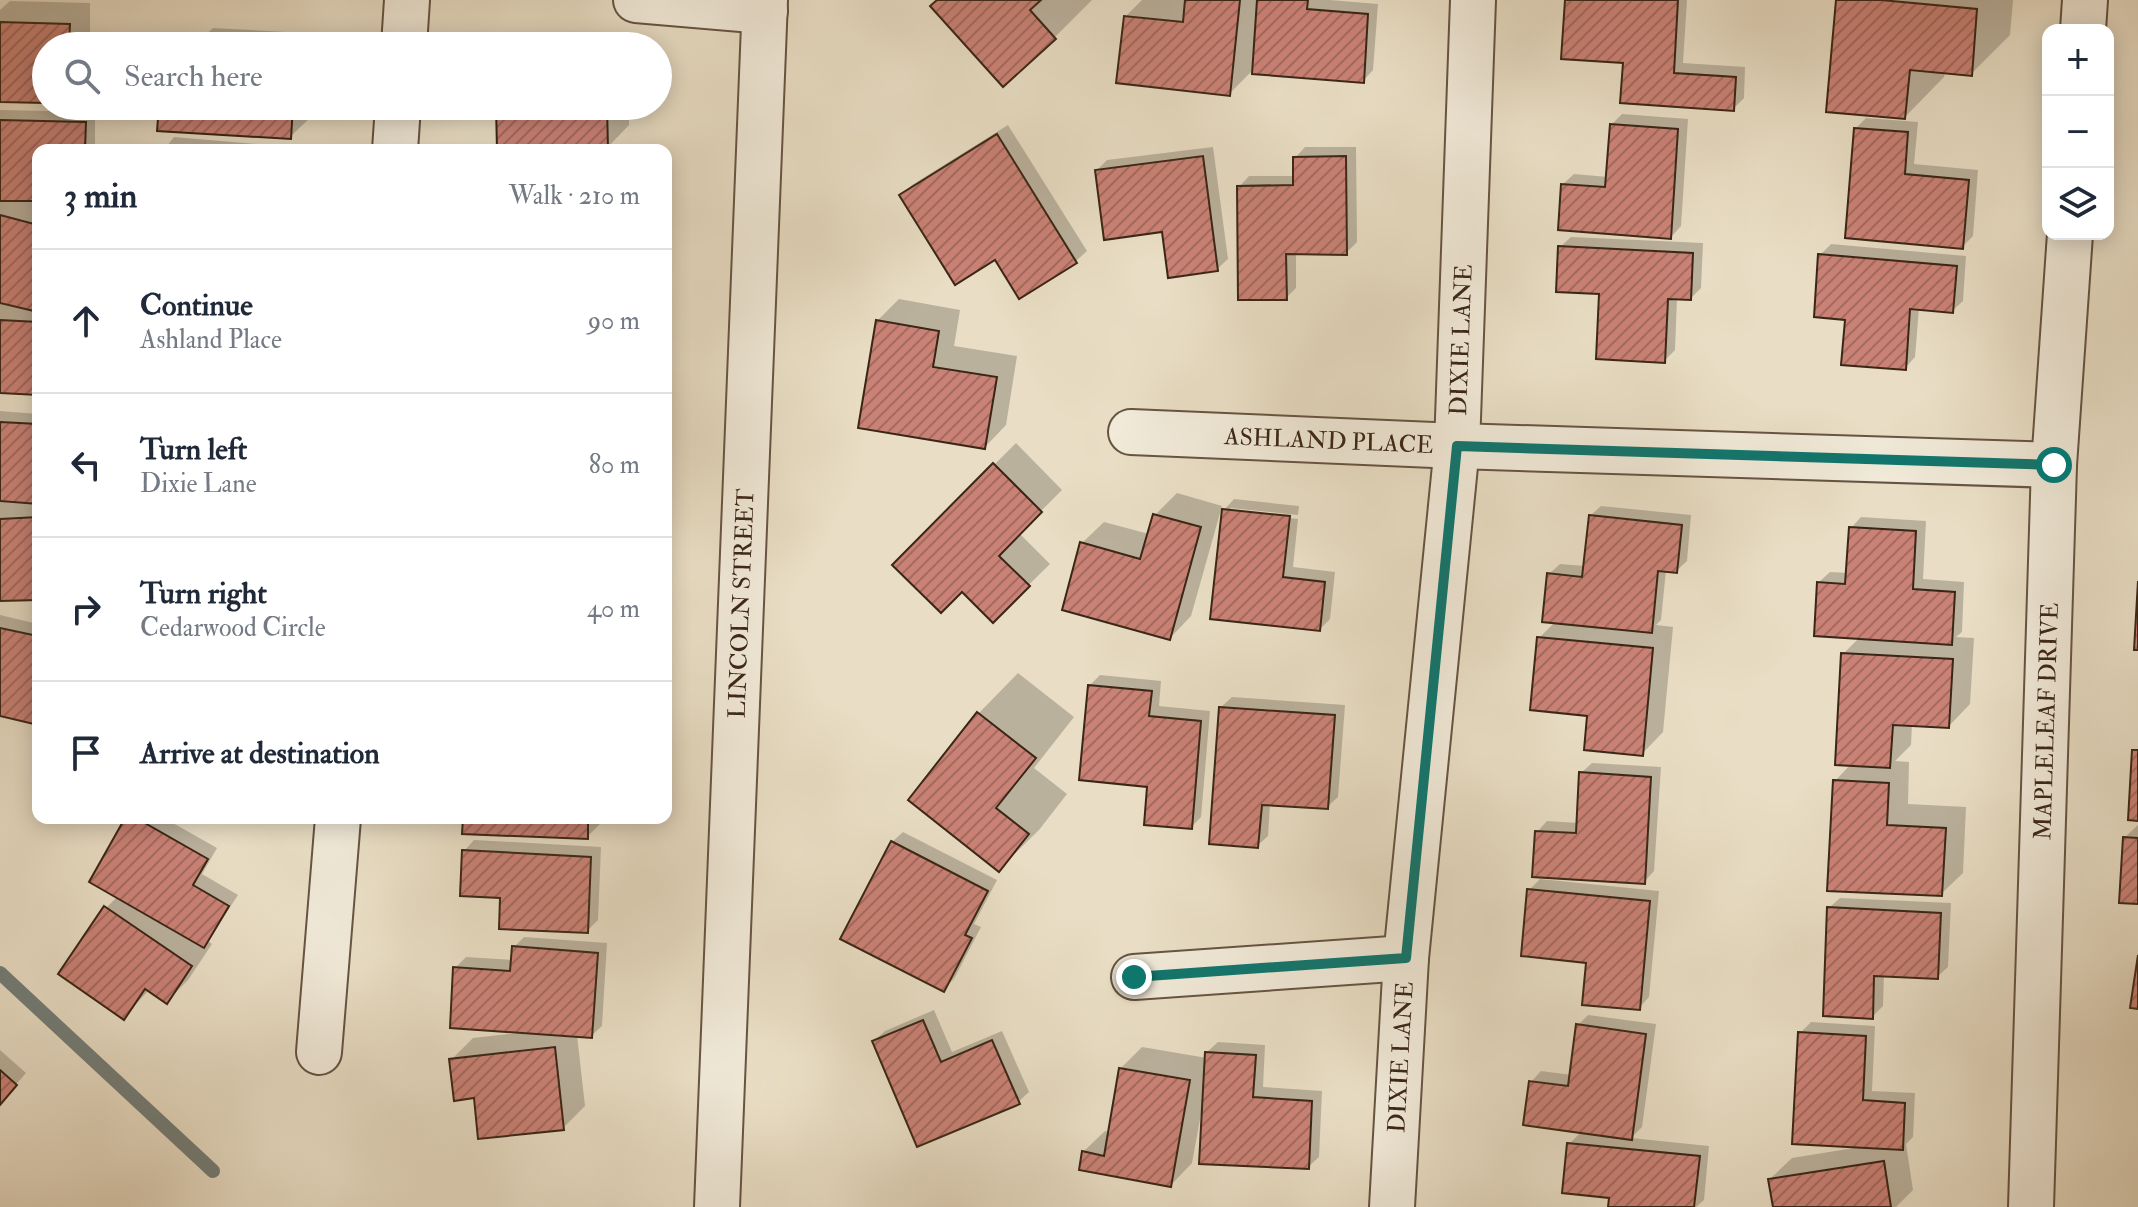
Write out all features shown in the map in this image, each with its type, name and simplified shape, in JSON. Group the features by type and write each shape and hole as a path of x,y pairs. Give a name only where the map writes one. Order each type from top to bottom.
{"street":[{"path":"405,32 407,0"},
{"path":"636,0 765,6"},
{"name":"DIXIE LANE","path":"1392,1207 1406,958 1457,446 1473,0"},
{"path":"2083,24 2085,0"},
{"name":"LINCOLN STREET","path":"717,1207 765,6"},
{"path":"395,144 397,120"},
{"name":"MAPLELEAF DRIVE","path":"2031,1207 2054,465 2070,240"},
{"name":"ASHLAND PLACE","path":"1131,432 2054,465"},
{"path":"319,1052 338,824"},
{"path":"1134,977 1406,958"}],"building":[{"path":"937,0 1041,0 1030,10 1056,39 1003,87 930,6"},
{"path":"1185,0 1240,0 1230,96 1116,83 1124,16 1183,22"},
{"path":"1257,0 1308,0 1307,9 1368,14 1364,83 1252,74"},
{"path":"1565,0 1678,0 1674,73 1736,77 1734,111 1620,103 1623,63 1561,59"},
{"path":"1836,0 1881,0 1977,9 1972,76 1910,70 1905,119 1826,112"},
{"path":"0,22 70,24 70,32 32,32 32,103 0,102"},
{"path":"0,120 86,122 85,144 32,144 32,201 0,201"},
{"path":"158,120 292,120 291,139 157,131"},
{"path":"496,120 607,120 608,144 497,144"},
{"path":"1610,124 1678,129 1671,239 1558,230 1561,184 1605,187"},
{"path":"1854,128 1908,132 1905,174 1969,180 1963,249 1845,238"},
{"path":"997,134 1077,263 1019,299 995,260 955,285 899,195"},
{"path":"1203,156 1218,271 1168,278 1162,232 1104,240 1095,170"},
{"path":"1346,156 1347,255 1286,254 1287,300 1238,300 1237,186 1293,185 1293,157"},
{"path":"0,215 32,223 32,311 0,303"},
{"path":"1558,246 1693,253 1691,300 1668,299 1665,363 1596,359 1599,294 1556,292"},
{"path":"1818,254 1957,266 1953,313 1910,309 1906,370 1841,365 1845,320 1814,317"},
{"path":"0,320 32,322 32,395 0,393"},
{"path":"876,320 939,331 933,367 997,377 985,449 858,428"},
{"path":"0,422 32,424 32,504 0,501"},
{"path":"993,463 1042,512 999,556 1030,586 993,623 962,592 941,613 892,565"},
{"path":"1222,509 1290,516 1283,577 1325,582 1320,631 1210,619"},
{"path":"1153,514 1201,527 1170,640 1062,610 1080,542 1140,559"},
{"path":"1589,515 1682,525 1677,573 1658,571 1652,633 1542,622 1547,573 1582,577"},
{"path":"32,517 32,600 0,601 0,519"},
{"path":"1849,527 1916,531 1913,589 1955,592 1952,645 1814,636 1817,582 1845,584"},
{"path":"2138,581 2138,650 2134,650"},
{"path":"0,628 32,635 32,724 0,716"},
{"path":"1537,637 1653,648 1643,756 1584,750 1587,716 1530,710"},
{"path":"1841,653 1953,659 1949,728 1893,725 1890,768 1835,765"},
{"path":"1088,685 1152,691 1149,716 1201,721 1192,829 1144,825 1147,787 1079,780"},
{"path":"1219,707 1335,715 1328,809 1262,805 1258,848 1209,844"},
{"path":"977,712 1036,758 996,808 1029,834 999,872 908,800"},
{"path":"2132,750 2138,750 2138,821 2128,820"},
{"path":"1579,772 1651,777 1645,884 1532,877 1535,831 1576,833"},
{"path":"1833,780 1889,783 1887,825 1946,828 1942,896 1827,891"},
{"path":"122,824 147,824 208,859 193,885 229,906 204,948 89,882"},
{"path":"463,824 588,824 588,839 462,834"},
{"path":"2123,837 2138,838 2138,904 2119,903"},
{"path":"891,841 988,891 965,935 972,938 944,992 840,939"},
{"path":"462,850 591,857 588,933 499,929 500,898 460,896"},
{"path":"1527,889 1650,901 1640,1010 1582,1005 1586,963 1521,956"},
{"path":"104,906 192,966 167,1004 145,989 124,1020 58,974"},
{"path":"1827,907 1941,913 1938,979 1874,976 1873,1019 1823,1016"},
{"path":"512,946 598,953 592,1038 450,1028 453,967 510,971"},
{"path":"2138,955 2138,1009 2130,1008"},
{"path":"923,1020 941,1062 992,1040 1020,1104 917,1147 872,1041"},
{"path":"1576,1024 1646,1034 1632,1140 1523,1125 1529,1081 1568,1086"},
{"path":"1798,1032 1866,1036 1863,1100 1905,1103 1903,1150 1792,1144"},
{"path":"555,1047 564,1130 478,1139 474,1098 454,1101 449,1059"},
{"path":"1205,1052 1256,1055 1253,1097 1312,1101 1309,1169 1199,1164"},
{"path":"1119,1068 1190,1080 1171,1187 1079,1170 1082,1151 1104,1156"},
{"path":"0,1070 17,1085 0,1105"},
{"path":"1567,1143 1700,1156 1694,1207 1608,1207 1609,1198 1562,1193"},
{"path":"1884,1161 1891,1207 1773,1207 1768,1179"}],"waterway":[{"path":"0,973 213,1171"}],"route":[{"path":"1134,977 1406,958 1457,446 2054,465"}]}
